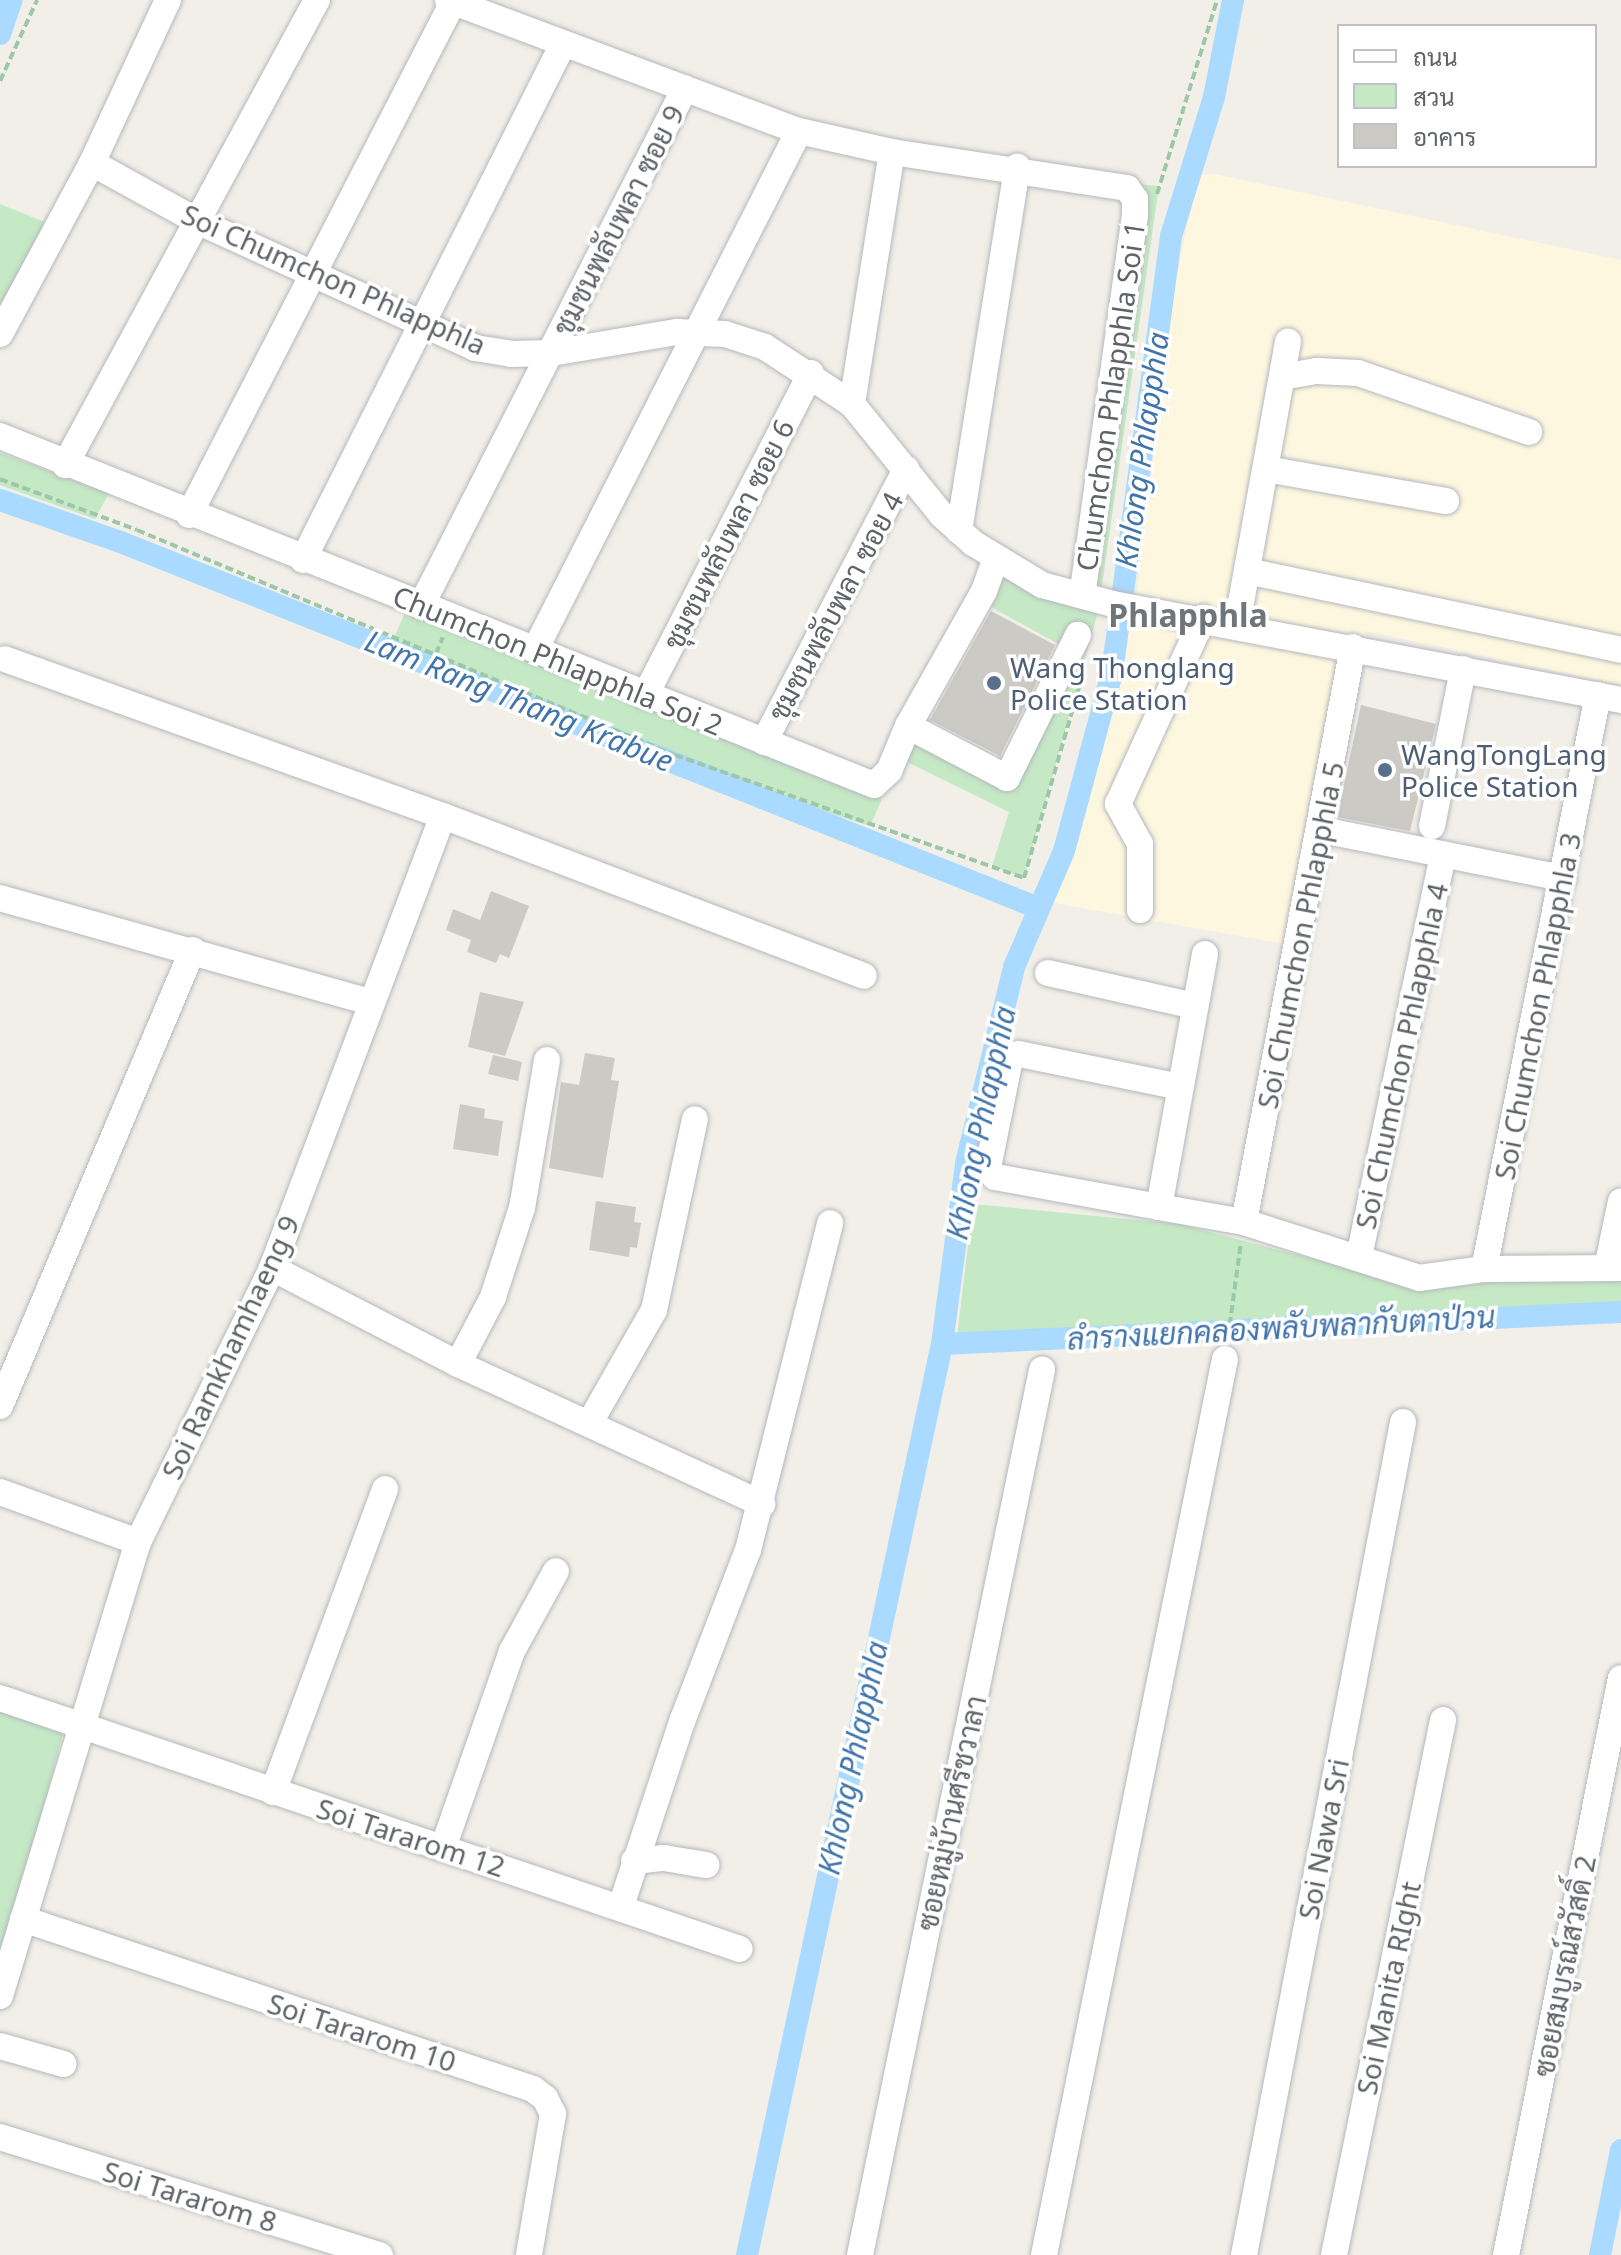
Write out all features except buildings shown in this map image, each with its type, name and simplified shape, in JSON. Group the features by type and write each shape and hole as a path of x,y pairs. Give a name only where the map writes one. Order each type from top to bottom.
{"street":[{"path":"0,334 92,163 168,0"},
{"path":"65,465 317,0"},
{"path":"189,515 450,1"},
{"name":"Chumchon Phlapphla Soi 1","path":"450,1 799,131 892,152 1112,182 1135,199 1082,595"},
{"path":"303,560 563,44"},
{"name":"ชุมชนพลับพลา ซอย 9","path":"421,606 551,353 583,281 685,88"},
{"path":"535,650 675,371 700,333 799,131"},
{"path":"852,404 892,152"},
{"name":"Soi Chumchon Phlapphla","path":"92,163 199,222 475,348 511,354 551,353 625,338 700,333 725,334 765,347 811,373 852,404 959,531 996,558 1042,585 1113,604 1203,618 1610,698"},
{"path":"959,531 1017,167"},
{"path":"1237,625 1288,342"},
{"path":"1282,377 1317,371 1358,373 1529,432"},
{"name":"ชุมชนพลับพลา ซอย 6","path":"645,696 811,373"},
{"name":"Chumchon Phlapphla Soi 2","path":"0,436 189,515 874,785 883,780 908,726 984,591 996,558"},
{"name":"ชุมชนพลับพลา ซอย 4","path":"764,742 906,469"},
{"path":"1266,469 1446,501"},
{"path":"1247,571 1621,650"},
{"path":"1140,910 1140,844 1118,804 1203,618"},
{"path":"908,726 1007,778 1078,635"},
{"name":"Soi Chumchon Phlapphla 5","path":"1244,1222 1322,830 1353,647"},
{"path":"5,659 287,761 411,800 443,816 864,976"},
{"path":"1432,826 1463,669"},
{"name":"Soi Chumchon Phlapphla 3","path":"1484,1269 1563,878 1610,698"},
{"name":"Soi Ramkhamhaeng 9","path":"0,1996 138,1542 272,1268 370,1002 443,816"},
{"path":"1322,830 1563,878"},
{"name":"Soi Chumchon Phlapphla 4","path":"1359,1257 1443,855"},
{"path":"0,898 370,1002"},
{"path":"0,1406 193,950"},
{"path":"1159,1207 1205,954"},
{"path":"1048,973 1195,1006"},
{"path":"1180,1087 1019,1054 1010,1059 988,1168 995,1177 1244,1222 1419,1278 1484,1269 1614,1268 1621,1201"},
{"path":"458,1364 493,1297 522,1208 547,1060"},
{"path":"589,1424 654,1310 695,1119"},
{"path":"621,1906 634,1861 762,1504 830,1223"},
{"path":"272,1268 458,1364 762,1504"},
{"path":"1044,2255 1225,1359"},
{"name":"ซอยหมู่บ้านศรีชวาลา","path":"860,2255 1042,1370"},
{"name":"Soi Nawa Sri","path":"1244,2255 1403,1422"},
{"path":"273,1792 385,1489"},
{"path":"0,1492 138,1542"},
{"path":"443,1848 512,1651 556,1571"},
{"name":"ซอยสมบูรณ์สวัสดิ์ 2","path":"1506,2255 1621,1678"},
{"name":"Soi Tararom 12","path":"0,1698 273,1792 621,1906 740,1949"},
{"name":"Soi Manita RIght","path":"1334,2255 1443,1720"},
{"path":"634,1861 664,1858 706,1865"},
{"name":"Soi Tararom 10","path":"23,1919 533,2089 545,2098 553,2114 529,2255"},
{"path":"0,2046 63,2064"},
{"name":"Soi Tararom 8","path":"0,2137 380,2255"}],"path":[{"path":"0,81 37,0"},
{"path":"1155,206 1217,0"},
{"path":"0,479 137,530 675,755 1024,878 1082,680"},
{"path":"1225,1359 1244,1222"}],"shaded area":[{"path":"1214,174 1621,260 1621,685 1366,631 1345,663 1291,945 1054,903 1137,592 1176,279 1198,175"}],"green space":[{"path":"1138,184 1159,186 1101,592 1087,589"},
{"path":"0,204 47,223 0,315"},
{"path":"0,453 109,493 95,519 0,485"},
{"path":"1005,575 1100,605 1024,878 992,866 1009,812 903,760 912,732 1006,761 1064,647 991,607"},
{"path":"407,608 882,799 870,826 734,783 393,640"},
{"path":"973,1204 1179,1224 1379,1276 1621,1280 1621,1303 957,1337"},
{"path":"0,1710 63,1733 0,1971"}],"waterway":[{"path":"0,34 12,0"},
{"name":"Khlong Phlapphla","path":"747,2255 942,1344 966,1163 1014,967 1064,851 1112,673 1171,236 1214,97 1233,0"},
{"name":"Lam Rang Thang Krabue","path":"0,500 118,541 1036,907"},
{"name":"ลำรางแยกคลองพลับพลากับตาป่วน","path":"942,1344 1621,1312"},
{"path":"1600,2255 1621,2150"}],"place":[{"name":"Wang Thonglang Police Station","path":"994,683"},
{"name":"WangTongLang Police Station","path":"1385,770"}],"district":[{"name":"Phlapphla","path":"1188,615"}]}
